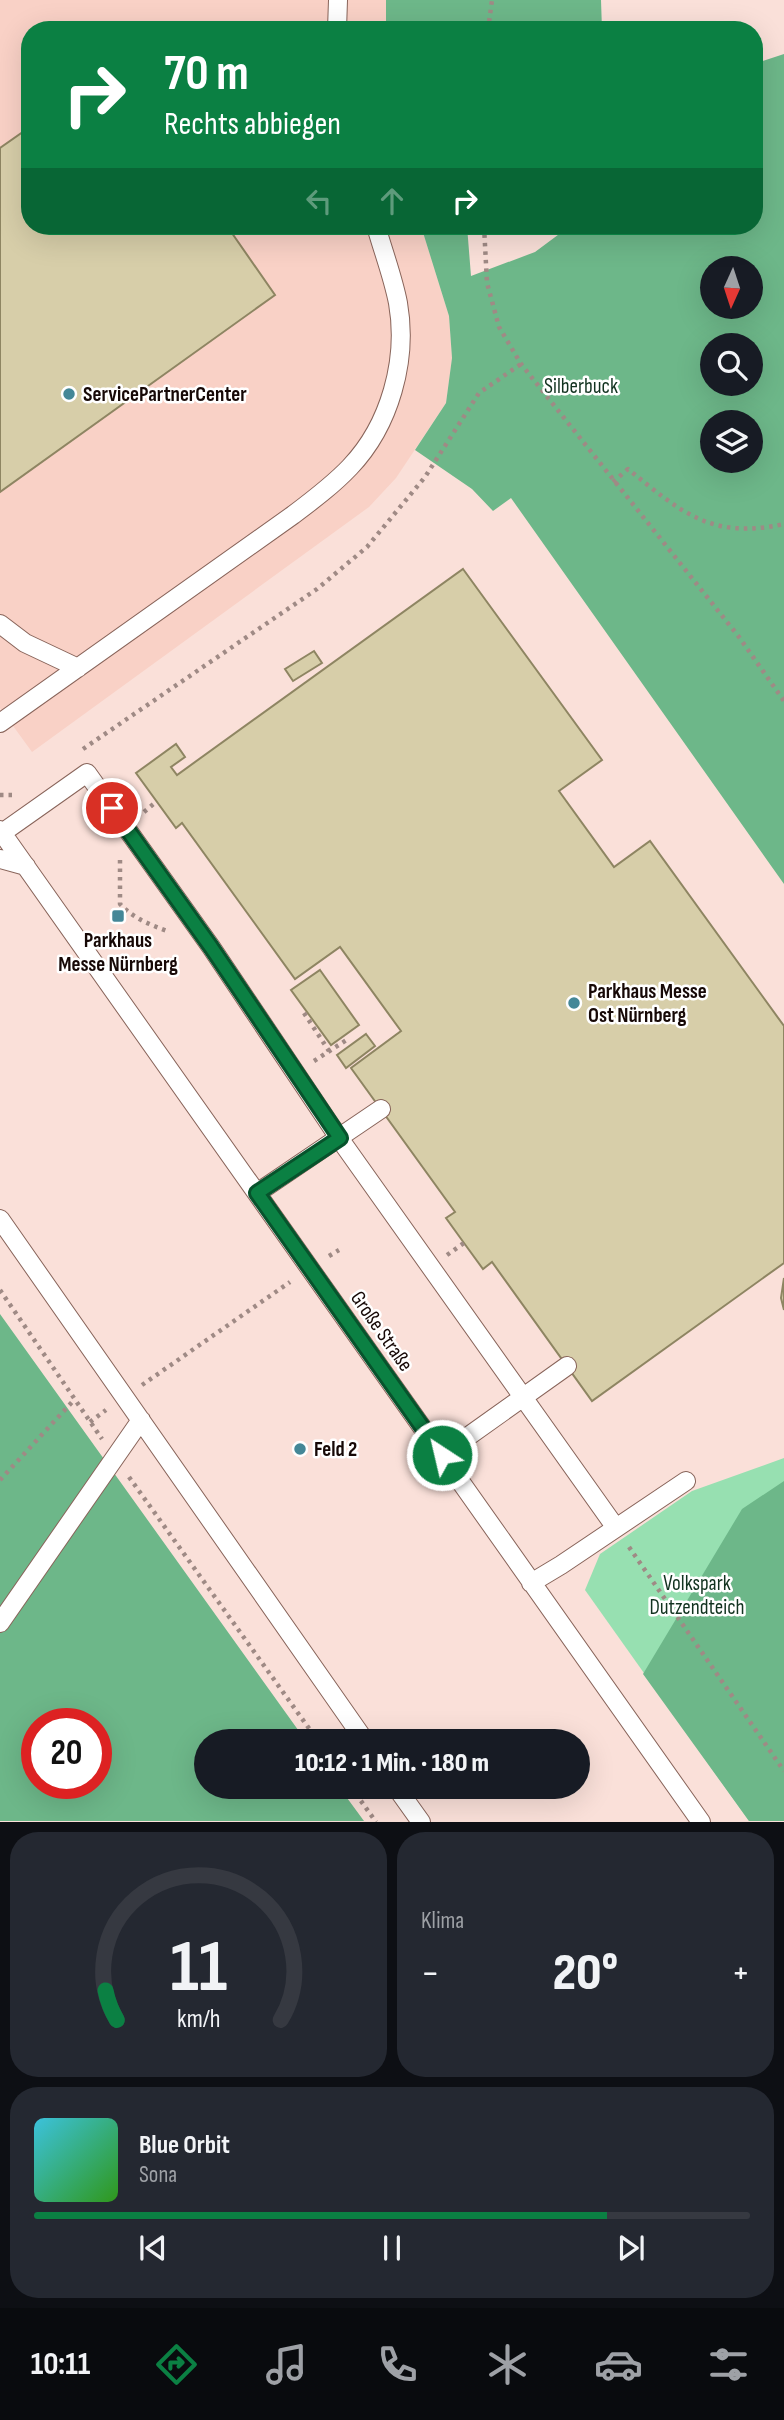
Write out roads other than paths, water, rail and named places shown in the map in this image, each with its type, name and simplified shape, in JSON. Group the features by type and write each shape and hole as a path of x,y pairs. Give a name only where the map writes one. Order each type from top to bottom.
{"lane":[{"path":"337,21 338,0"},
{"path":"0,723 327,490 352,465 376,433 391,399 399,367 398,303 379,235"},
{"path":"0,624 25,643 78,668"},
{"path":"1,831 87,773 615,1528"},
{"name":"Große Straße","path":"1,831 701,1822"},
{"path":"0,859 26,866"},
{"path":"257,1193 381,1110"},
{"path":"0,1219 357,1729"},
{"path":"442,1455 567,1366"},
{"path":"0,1623 141,1420"},
{"path":"531,1583 686,1481"},
{"path":"405,1799 421,1822"}],"place":[{"name":"ServicePartnerCenter","path":"69,394"},
{"name":"Parkhaus Messe Nürnberg","path":"118,916"},
{"name":"Parkhaus Messe Ost Nürnberg","path":"574,1003"},
{"name":"Feld 2","path":"300,1449"}],"park label":[{"name":"Silberbuck","path":"581,386"},
{"name":"Volkspark Dutzendteich","path":"697,1595"}]}
